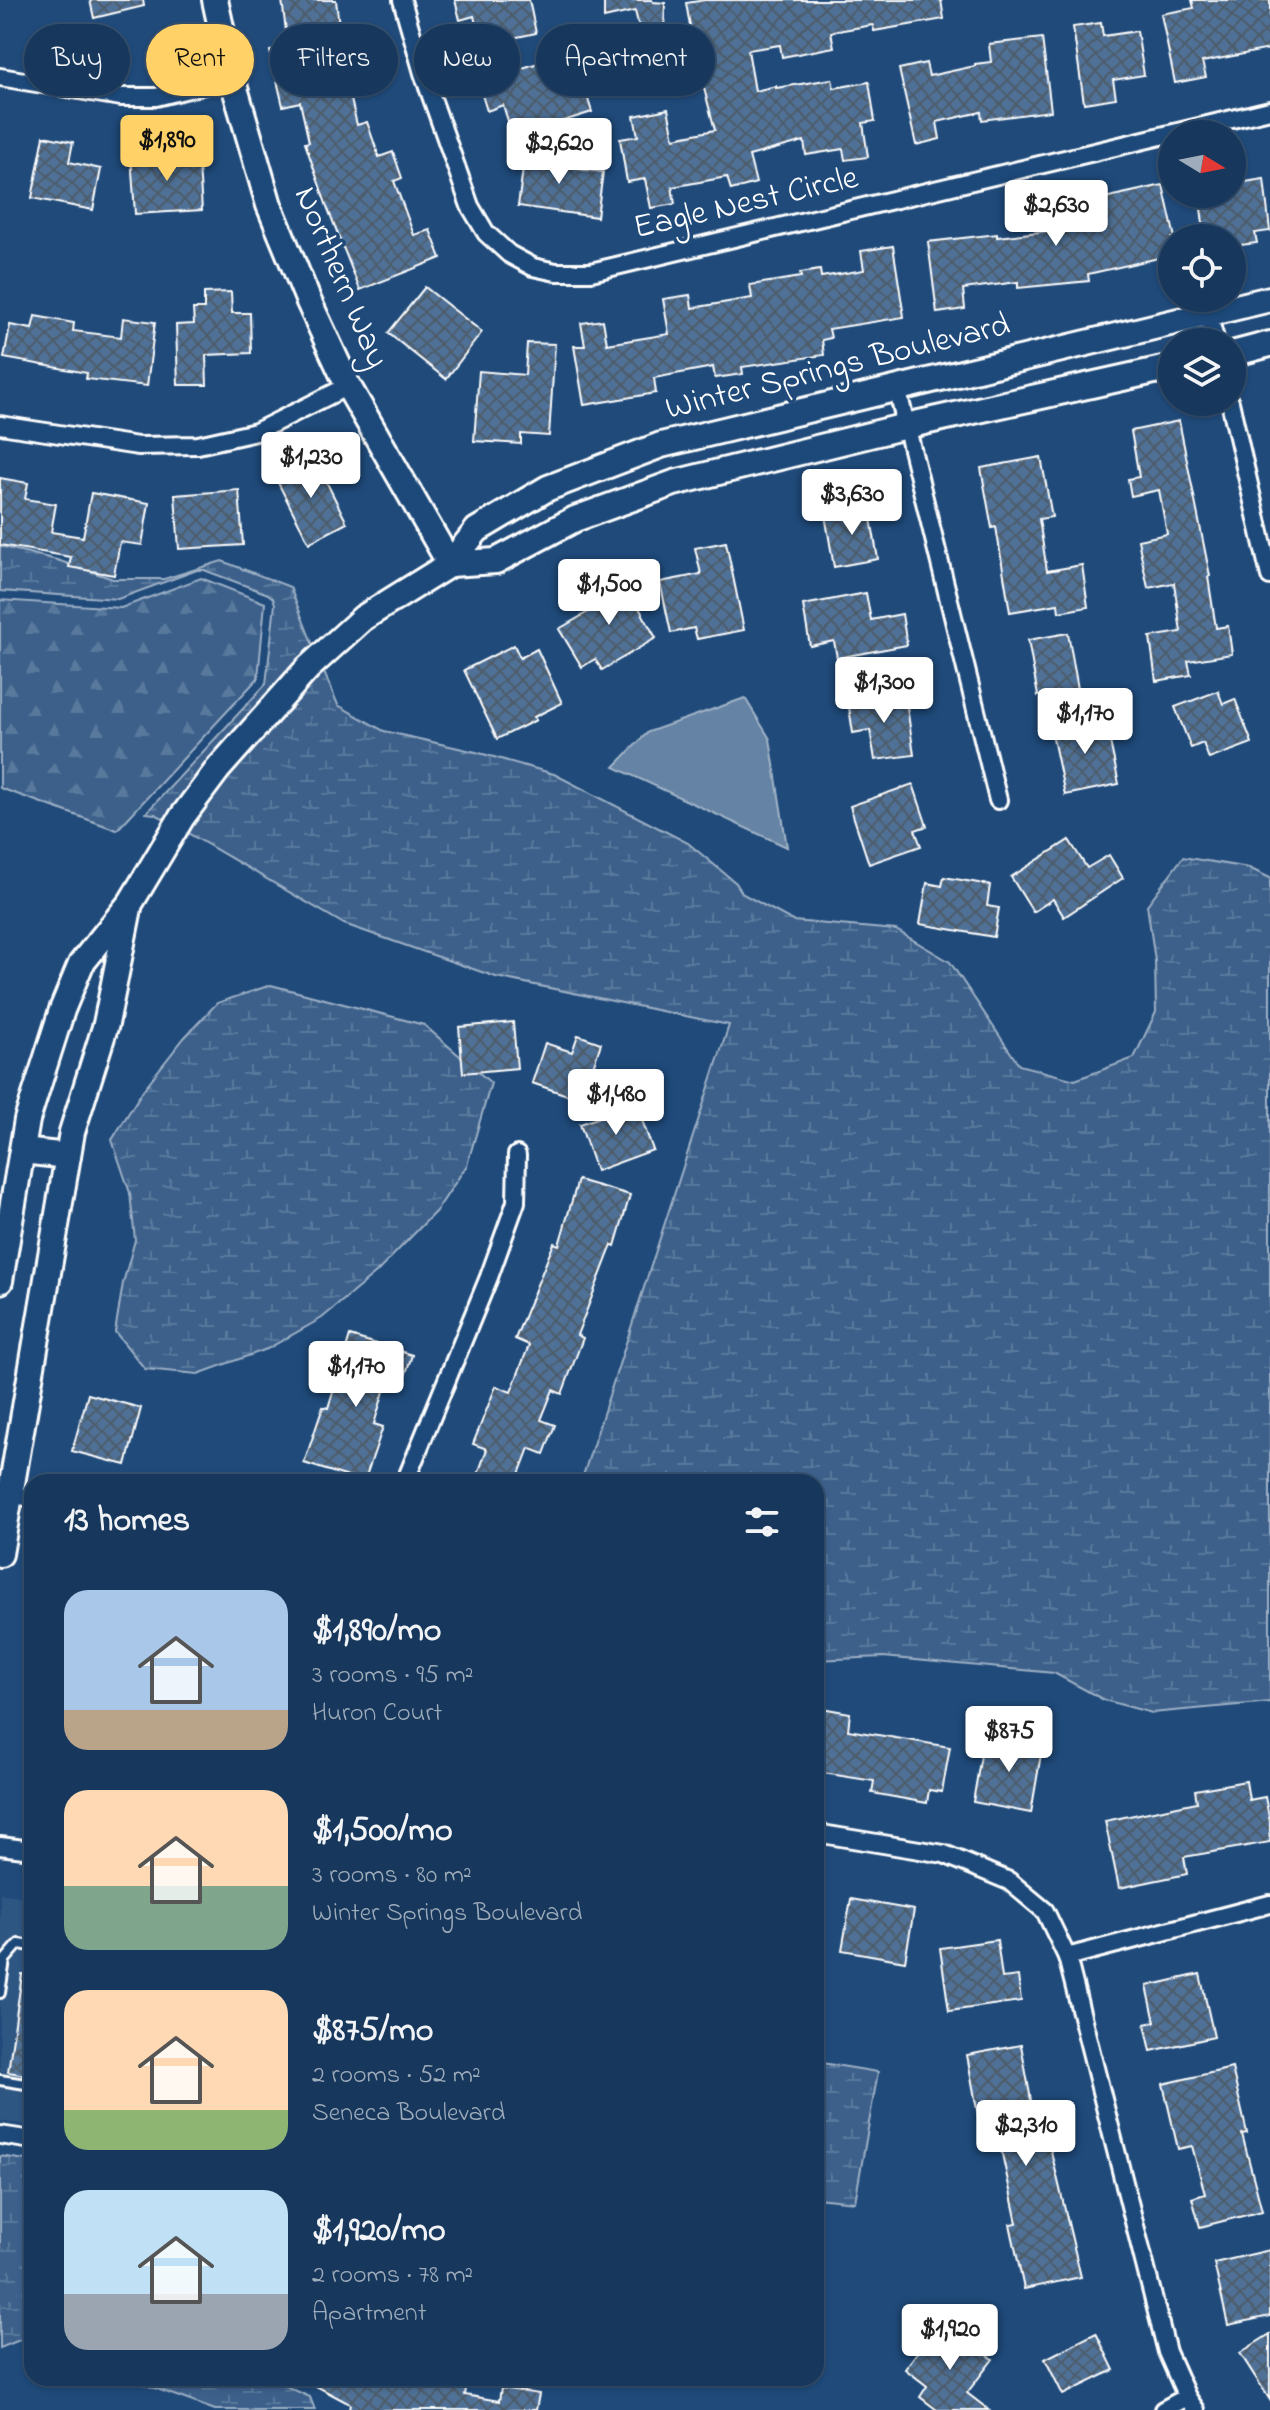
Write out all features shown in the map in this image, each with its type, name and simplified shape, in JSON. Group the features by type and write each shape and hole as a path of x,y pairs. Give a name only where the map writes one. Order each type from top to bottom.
{"street":[{"name":"Northern Way","path":"215,0 220,24"},
{"name":"Eagle Nest Circle","path":"402,0 423,73 470,206 486,233 509,254 533,267 556,272 591,272 1270,110"},
{"path":"0,77 121,97 160,96"},
{"name":"Northern Way","path":"237,96 269,205 309,302 348,386 450,564"},
{"name":"Winter Springs Boulevard","path":"0,1281 27,1120 62,1010 81,964 131,902 182,817 218,769 308,668 363,618 450,564 477,530 548,488 661,445 1270,299"},
{"path":"1208,314 1212,328"},
{"path":"1246,350 1270,344"},
{"name":"Winter Springs Boulevard","path":"450,564 496,561 575,519 674,483 906,426 1158,370"},
{"path":"0,425 138,446 198,445 256,432 348,386"},
{"path":"897,388 998,800"},
{"path":"1233,416 1270,576"},
{"name":"Winter Springs Boulevard","path":"0,1554 14,1495 72,1132 106,1024 131,902"},
{"path":"22,1151 68,1156"},
{"path":"408,1474 489,1277 516,1202 517,1155"},
{"path":"824,1834 944,1854 1009,1881 1045,1911 1067,1957 1167,2352 1191,2404 1163,2410"},
{"path":"0,1846 24,1849"},
{"path":"1067,1957 1270,1904"},
{"path":"0,2135 24,2139"}],"lane":[{"path":"0,1993 5,1960 19,1944 24,1945"},
{"path":"0,2080 24,2084"}],"shaded area":[{"path":"745,698 770,739 787,847 614,767 648,732"},
{"path":"0,1893 24,1897 24,2125 0,2121"}],"green space":[{"path":"0,546 57,560 113,579 164,579 222,561 290,587 314,648 236,731 167,820 146,813 266,684 275,604 273,598 204,570 118,599 0,591"},
{"path":"201,578 265,603 258,678 117,830 0,788 0,600 121,608"},
{"path":"323,670 338,705 384,731 554,774 688,843 736,883 743,894 793,921 896,930 950,962 1019,1065 1075,1080 1134,1058 1156,1012 1155,961 1147,905 1183,857 1249,868 1270,878 1270,1702 1152,1713 1104,1700 1054,1673 883,1657 824,1660 824,1474 584,1474 729,1025 496,977 344,924 186,832 227,775"},
{"path":"271,985 424,1025 491,1083 467,1165 437,1210 376,1273 322,1318 267,1349 198,1374 145,1369 115,1332 123,1283 135,1240 130,1193 112,1140 143,1090 184,1038 217,1003"},
{"path":"824,2063 878,2072 855,2202 824,2199"},
{"path":"0,2156 24,2160 24,2340 0,2348"},
{"path":"149,2386 286,2386 310,2397 315,2410 215,2410"}],"building":[{"path":"90,0 143,0 144,6 94,18"},
{"path":"282,0 336,0 339,24 285,24"},
{"path":"455,0 529,0 536,33 520,36 520,24 476,24 474,16 460,20"},
{"path":"604,0 665,3 664,24 638,24 635,11 604,18"},
{"path":"705,0 941,0 944,19 874,31 873,25 831,32 834,47 782,57 780,45 748,50 755,91 832,79 834,88 869,82 875,121 863,123 868,157 845,160 843,149 806,155 804,141 749,156 756,183 731,190 727,177 672,187 675,204 651,208 645,179 627,182 620,139 638,136 634,116 668,109 674,138 715,130 706,96 715,96 715,24 690,24 686,3"},
{"path":"1192,0 1270,0 1270,49 1202,62 1206,77 1175,83 1161,14 1194,8"},
{"path":"1101,23 1103,36 1137,31 1144,75 1113,80 1116,98 1084,103 1073,27"},
{"path":"1042,38 1051,111 982,120 981,112 937,122 940,139 916,145 899,69 926,63 929,76 991,62 989,44"},
{"path":"536,64 536,96 587,96 592,112 513,137 503,105 487,111 482,96 520,96 520,69"},
{"path":"281,96 350,96 357,125 367,122 379,157 393,152 402,178 394,181 414,235 430,230 441,258 360,290 305,143 309,142 300,102 283,106"},
{"path":"44,136 73,142 69,162 101,169 93,210 32,198"},
{"path":"198,151 202,210 135,214 131,156"},
{"path":"525,153 578,160 576,169 603,172 597,217 518,206"},
{"path":"1264,179 1270,231 1255,233 1257,243 1246,244 1246,224 1203,224 1201,208 1246,208 1246,182"},
{"path":"1158,186 1158,208 1168,208 1172,224 1158,224 1158,258 1088,274 1089,281 1018,288 1018,282 963,289 965,309 937,313 928,242 1047,231 1045,212 1097,206 1095,200"},
{"path":"893,246 904,317 829,329 831,338 822,340 824,355 742,367 743,374 715,378 713,367 654,378 656,393 584,405 574,346 585,346 581,323 603,320 607,344 669,334 663,299 690,295 692,308 752,298 750,285 801,277 800,273 820,270 821,277 864,270 861,251"},
{"path":"425,287 482,332 446,379 388,333"},
{"path":"231,292 232,313 250,313 251,353 206,355 207,385 178,385 176,325 194,324 193,309 204,309 204,293"},
{"path":"35,316 74,323 73,331 121,337 123,318 155,322 147,386 86,379 87,373 4,358 10,325 32,329"},
{"path":"527,343 555,344 549,436 521,434 521,444 474,441 479,371 525,375"},
{"path":"1179,421 1210,576 1216,628 1228,626 1232,654 1188,661 1191,675 1156,681 1150,637 1181,632 1174,583 1148,588 1138,540 1167,534 1159,490 1131,496 1128,479 1139,477 1131,431"},
{"path":"314,457 347,523 309,543 275,477"},
{"path":"1041,457 1052,517 1039,519 1047,571 1082,565 1088,607 1059,612 1058,604 1010,612 996,527 992,528 981,468"},
{"path":"0,478 28,483 25,499 56,504 51,532 83,537 91,493 149,503 142,545 120,542 114,575 69,567 71,557 0,545"},
{"path":"239,490 243,545 179,549 175,495"},
{"path":"869,507 878,559 834,567 825,515"},
{"path":"726,542 744,630 697,639 694,628 671,633 660,582 701,574 695,548"},
{"path":"621,576 656,638 602,670 595,659 582,667 559,629 595,608 588,596"},
{"path":"866,593 871,620 902,614 907,645 837,658 834,641 810,646 803,605"},
{"path":"1068,633 1078,689 1038,696 1028,640"},
{"path":"514,645 520,658 537,649 562,703 497,739 464,670"},
{"path":"1218,691 1223,704 1235,699 1252,743 1209,759 1203,743 1191,748 1175,707"},
{"path":"905,693 914,755 875,760 870,730 853,733 848,701"},
{"path":"1105,718 1119,784 1065,795 1051,729"},
{"path":"913,784 927,826 915,830 921,846 869,864 850,806"},
{"path":"1069,840 1087,868 1109,855 1123,878 1064,917 1053,899 1033,912 1011,877"},
{"path":"944,877 990,885 987,906 999,908 994,937 920,924 927,883 942,886"},
{"path":"513,1022 517,1068 463,1073 459,1027"},
{"path":"578,1035 601,1043 582,1100 532,1083 545,1043 572,1052"},
{"path":"636,1104 653,1150 596,1171 580,1124"},
{"path":"578,1180 630,1195 615,1246 612,1245 577,1335 583,1338 562,1394 553,1390 541,1420 555,1425 544,1454 529,1448 519,1474 478,1474 487,1449 473,1444 496,1386 511,1392 529,1345 515,1339 554,1243 559,1245"},
{"path":"350,1336 412,1355 403,1382 388,1378 374,1424 383,1427 367,1474 339,1474 304,1463 323,1407 328,1408"},
{"path":"88,1394 141,1408 126,1465 72,1451"},
{"path":"824,1708 850,1713 848,1730 950,1747 942,1792 929,1790 927,1803 872,1793 874,1781 824,1773"},
{"path":"1001,1732 1034,1738 1031,1752 1041,1754 1031,1813 973,1802 982,1749 997,1752"},
{"path":"1246,1781 1249,1800 1265,1797 1270,1842 1184,1857 1187,1874 1119,1888 1105,1821 1197,1802 1195,1790"},
{"path":"851,1899 914,1910 905,1961 842,1950"},
{"path":"997,1940 1002,1978 1018,1976 1021,2001 949,2011 940,1948"},
{"path":"22,1974 24,1974 24,2075 8,2072"},
{"path":"1200,1974 1214,2037 1151,2051 1145,2024 1155,2022 1147,1986"},
{"path":"1021,2045 1036,2128 1045,2126 1081,2277 1024,2289 1010,2224 1017,2223 994,2117 979,2120 967,2055"},
{"path":"1232,2068 1247,2133 1242,2134 1262,2211 1200,2227 1192,2198 1205,2194 1192,2146 1178,2149 1163,2084"},
{"path":"1270,2250 1270,2316 1228,2325 1214,2263"},
{"path":"952,2328 993,2359 967,2393 989,2410 937,2410 920,2397 927,2386 905,2369 927,2339 938,2346"},
{"path":"1096,2333 1114,2370 1063,2395 1045,2359"},
{"path":"1270,2334 1270,2400 1240,2353"},
{"path":"316,2386 448,2386 466,2389 465,2395 499,2401 501,2388 539,2394 536,2410 349,2410 350,2404"}]}
